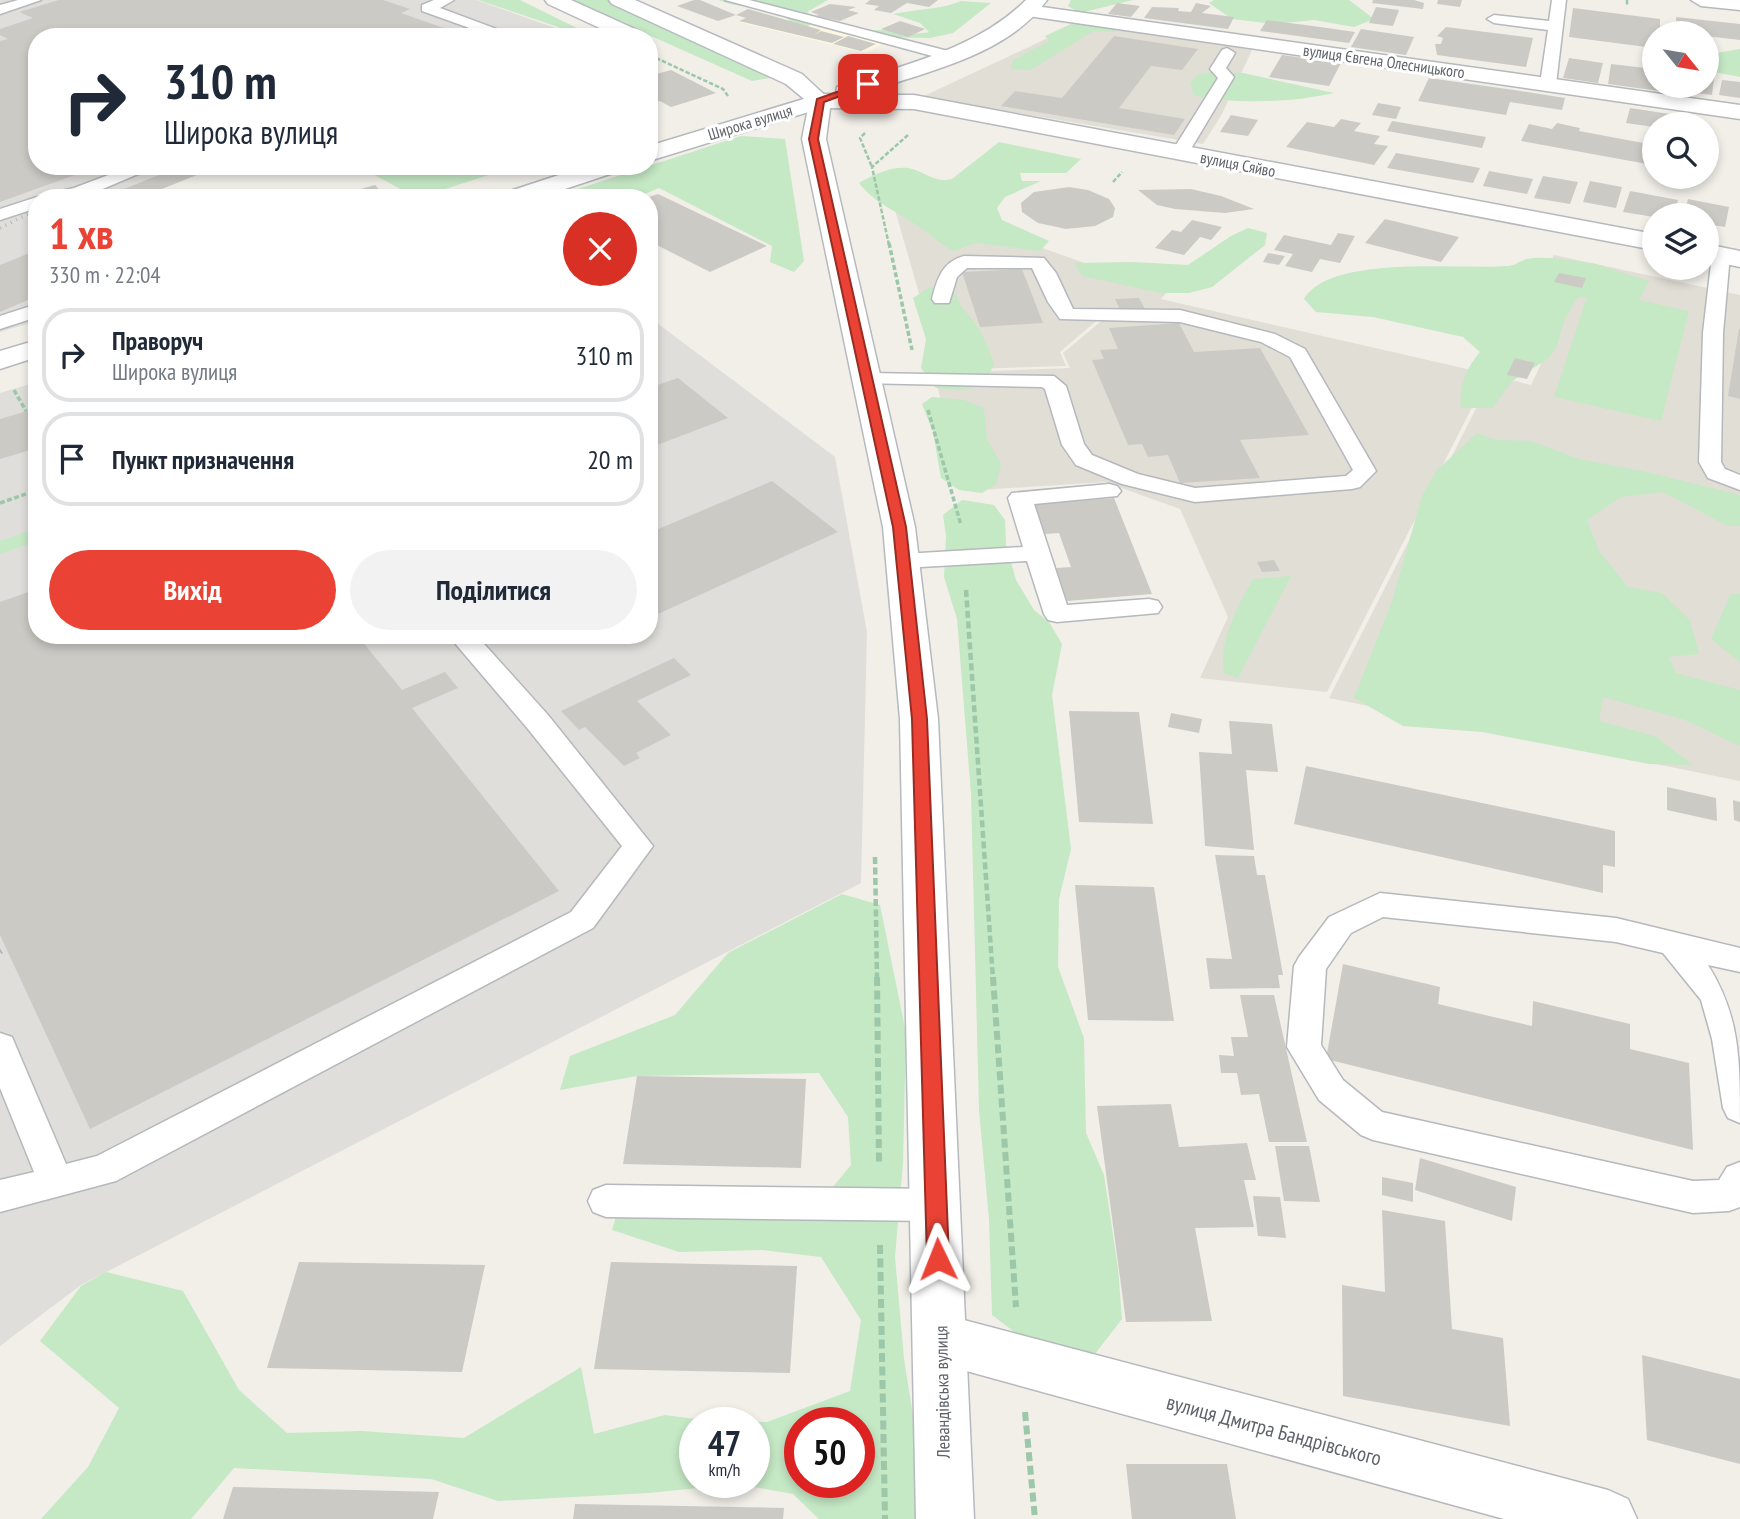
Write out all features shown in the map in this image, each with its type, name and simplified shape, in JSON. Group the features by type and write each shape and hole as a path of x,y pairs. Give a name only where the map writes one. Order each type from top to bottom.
{"street":[{"path":"555,0 617,28"},
{"path":"619,0 794,79 820,101"},
{"path":"1701,0 1740,4"},
{"name":"Широка вулиця","path":"658,151 820,101 947,55 997,33 1033,5"},
{"name":"вулиця Євгена Олесницького","path":"1033,5 1740,111"},
{"name":"вулиця Сяйво","path":"769,92 820,101 914,102 1642,240"},
{"name":"Левандівська вулиця","path":"820,101 814,139 899,527 919,719 945,1519"},
{"path":"541,189 583,175"},
{"path":"4,370 28,354"},
{"name":"вулиця Дмитра Бандрівського","path":"941,1339 1608,1519"}],"lane":[{"path":"0,10 34,0"},
{"path":"447,0 427,8 485,28"},
{"path":"732,0 947,55"},
{"path":"1548,83 1559,0"},
{"path":"1494,19 1556,26"},
{"path":"1180,153 1226,77 1217,69 1227,53"},
{"path":"88,189 124,175"},
{"path":"0,215 28,205"},
{"path":"1723,255 1713,333 1710,462 1716,473 1740,483"},
{"path":"867,379 1046,381 1055,386 1073,445 1084,460 1130,479 1195,495 1352,482 1365,471 1298,353 1268,338 1180,316 1067,315 1057,307 1044,267 1037,261 964,262 953,266 947,275 942,299"},
{"path":"0,323 28,313"},
{"path":"1109,491 1020,498 1057,614 1149,607"},
{"path":"903,561 1037,553"},
{"path":"0,1196 104,1170 582,920 638,846 538,722 469,644"},
{"path":"1740,960 1675,947 1616,930 1380,905 1340,925 1310,966 1304,1047 1331,1090 1373,1125 1693,1197 1729,1195 1740,1178"},
{"path":"1675,947 1716,995 1729,1039 1740,1108"},
{"path":"0,1047 56,1182"},
{"path":"606,1200 936,1205"}],"path":[{"path":"1627,0 1627,6"},
{"path":"658,51 723,89"},
{"path":"4,370 26,411"},
{"path":"0,503 28,493"},
{"path":"875,854 885,1519"},
{"path":"1025,1408 1035,1519"}],"shaded area":[{"path":"0,0 476,0 555,28 28,28 28,175 197,175 162,189 28,189 28,324 0,332"},
{"path":"757,13 883,43 866,53 739,22"},
{"path":"1080,23 1253,48 1222,114 1203,144 922,97"},
{"path":"893,203 920,205 1167,292 1161,299 1489,374 1327,692 1200,678 1228,617 1180,509 1105,482 964,491 934,373 1070,368 1063,353 1105,318 1102,316 1060,352 1066,366 941,370"},
{"path":"1554,255 1642,274 1642,280 1670,280 1740,295 1740,781 1329,698 1493,375 1531,385 1542,362 1504,353"},
{"path":"658,324 835,457 867,632 861,883 81,1285 0,1346 0,393 28,385 28,644 658,644"}],"green space":[{"path":"478,0 520,0 577,28 561,28"},
{"path":"570,0 609,0 626,11 770,78 752,81 658,39 658,28 633,28"},
{"path":"719,0 828,0 807,12 816,19 805,29 796,26 776,11 733,5"},
{"path":"1071,0 1133,0 1080,13 1068,6"},
{"path":"1214,0 1349,0 1374,19 1354,27 1314,20 1275,24 1232,19 1209,3"},
{"path":"961,1 991,3 953,33 930,38 878,37 871,31 929,32 920,23 893,14 936,8"},
{"path":"1071,24 1114,27 1117,32 1093,31 1031,70 1011,69 1013,60 1049,41 1045,36"},
{"path":"1740,49 1740,77 1719,73 1719,53"},
{"path":"1243,73 1334,93 1301,99 1264,101 1227,100 1194,95 1190,82 1199,74"},
{"path":"741,136 785,139 804,261 794,272 770,262 772,246 659,188 578,189 621,175 658,175 658,163"},
{"path":"999,142 1081,159 1066,173 1020,173 1022,181 1041,181 1005,197 997,208 1002,220 1049,241 1040,251 976,243 954,251 881,203 859,183 895,168 908,168 940,180 952,179"},
{"path":"375,175 489,175 445,189 400,189"},
{"path":"1248,228 1267,233 1265,245 1212,287 1189,293 1161,293 1082,276 1074,263 1188,265 1231,236"},
{"path":"1530,258 1554,258 1596,264 1649,281 1639,300 1689,311 1661,421 1554,397 1587,297 1578,297 1565,318 1557,346 1548,359 1512,381 1493,408 1461,408 1464,378 1480,352 1463,337 1373,317 1316,312 1304,299 1319,285 1340,275 1367,270 1398,267 1507,266"},
{"path":"930,287 956,294 961,306 983,337 994,364 978,386 964,390 936,388 921,368 926,339 913,298"},
{"path":"932,397 964,400 984,408 987,439 1001,464 996,484 982,493 959,490 941,478 933,432 922,404"},
{"path":"1477,433 1496,440 1531,441 1579,459 1647,472 1740,495 1740,526 1728,526 1663,492 1621,497 1587,520 1599,551 1628,587 1662,593 1690,620 1699,654 1669,657 1676,673 1740,690 1740,746 1685,720 1603,697 1599,721 1655,736 1693,765 1649,764 1482,732 1403,726 1354,698 1392,601 1422,496 1436,471"},
{"path":"962,500 994,505 1005,520 1006,545 1016,580 1034,610 1049,622 1062,644 1052,695 1071,849 1059,899 1058,967 1084,1038 1086,1133 1104,1175 1118,1268 1122,1319 1091,1359 1037,1349 992,1315 989,1219 979,1110 971,794 957,619 944,577 946,536 943,515"},
{"path":"28,531 28,544 0,554 0,541"},
{"path":"1291,576 1238,678 1224,673 1227,637 1253,579"},
{"path":"1731,593 1740,594 1740,662 1711,639"},
{"path":"842,894 880,905 906,1033 903,1163 895,1257 904,1359 919,1453 917,1519 819,1519 797,1498 875,1498 875,1407 807,1407 850,1391 861,1320 821,1257 762,1250 679,1252 612,1230 621,1200 818,1205 851,1165 848,1117 819,1073 637,1076 560,1090 570,1056 675,1015 728,953"},
{"path":"106,1272 183,1291 239,1390 287,1433 361,1431 464,1438 581,1367 594,1434 665,1415 679,1417 679,1490 498,1501 431,1479 234,1468 191,1519 41,1519 88,1467 119,1408 40,1341 81,1286"},
{"path":"784,1416 784,1492 770,1490 770,1421"}],"building":[{"path":"59,0 383,0 410,9 401,13 444,28 28,28 28,175 75,175 36,189 28,189 28,192 0,202 0,41 8,39 0,35 0,29 33,18 19,12"},
{"path":"694,0 736,15 718,21 677,6"},
{"path":"870,0 938,0 929,7 907,3 891,13 874,10 879,6 865,4"},
{"path":"1373,0 1414,0 1424,3 1423,9 1372,3"},
{"path":"1438,0 1462,0 1460,7 1437,4"},
{"path":"1117,3 1140,6 1131,17 1108,14"},
{"path":"1196,3 1211,6 1202,13 1234,17 1228,29 1144,18 1152,7 1179,8 1178,11 1191,12"},
{"path":"830,4 856,7 848,10 859,13 840,21 815,16 819,15 811,12"},
{"path":"1376,7 1399,10 1393,26 1369,23"},
{"path":"1573,8 1660,19 1642,21 1642,46 1569,37"},
{"path":"748,9 821,30 814,35 821,31 844,37 832,43 739,21 746,18 736,15"},
{"path":"1676,17 1713,21 1676,21"},
{"path":"1267,20 1355,32 1349,43 1260,31"},
{"path":"900,21 925,29 908,37 881,29"},
{"path":"1719,22 1740,24 1740,40 1719,38"},
{"path":"1446,27 1533,38 1526,67 1437,55 1435,44 1441,44 1443,38 1437,36"},
{"path":"1361,29 1414,37 1406,55 1351,47"},
{"path":"848,36 876,44 861,51 833,44"},
{"path":"1114,36 1198,49 1182,70 1151,66 1119,108 1185,119 1174,135 1001,106 1015,91 1062,98"},
{"path":"1282,55 1341,63 1329,86 1269,77"},
{"path":"1569,58 1603,63 1598,83 1563,78"},
{"path":"1611,64 1642,68 1642,89 1608,84"},
{"path":"671,70 716,93 671,107 658,102 658,74"},
{"path":"1429,78 1565,98 1562,110 1510,102 1506,115 1418,101"},
{"path":"1722,80 1740,82 1740,98 1719,95"},
{"path":"1378,103 1401,107 1396,119 1372,115"},
{"path":"1630,108 1657,112 1642,112 1642,125 1626,123"},
{"path":"1231,115 1258,120 1248,136 1220,132"},
{"path":"1341,119 1361,123 1354,131 1380,136 1374,144 1388,146 1374,165 1286,147 1307,122 1334,127"},
{"path":"1392,121 1486,137 1482,148 1387,131"},
{"path":"1557,123 1580,128 1579,131 1642,143 1642,163 1521,141 1529,124 1552,129"},
{"path":"1396,153 1480,168 1473,183 1387,168"},
{"path":"1489,171 1533,179 1527,194 1483,186"},
{"path":"159,175 196,175 162,189 124,189"},
{"path":"1543,176 1578,182 1570,204 1534,198"},
{"path":"1590,181 1622,187 1616,208 1583,202"},
{"path":"375,185 379,189 360,189"},
{"path":"1069,187 1088,190 1109,199 1115,208 1113,217 1095,226 1066,229 1038,223 1022,212 1021,203 1034,192"},
{"path":"1191,189 1221,196 1254,209 1225,213 1175,209 1157,205 1138,190"},
{"path":"1630,191 1678,200 1677,203 1642,203 1642,215 1623,212"},
{"path":"658,194 767,246 710,272 658,246"},
{"path":"1688,199 1708,203 1687,203"},
{"path":"1719,205 1729,207 1725,227 1719,226"},
{"path":"1385,219 1459,237 1441,262 1365,243"},
{"path":"1192,220 1222,227 1211,240 1200,237 1184,255 1155,248 1172,230 1181,232"},
{"path":"1338,233 1355,236 1340,263 1320,259 1312,272 1285,266 1293,254 1274,250 1284,235 1331,245"},
{"path":"1268,253 1285,256 1279,265 1263,262"},
{"path":"28,254 28,300 0,312 0,265"},
{"path":"1022,269 1043,323 980,327 962,272"},
{"path":"1559,273 1586,278 1582,288 1554,282"},
{"path":"1139,298 1145,309 1120,310 1115,299"},
{"path":"1179,323 1194,352 1260,348 1309,435 1240,440 1260,478 1180,483 1168,455 1148,457 1142,444 1128,445 1092,360 1104,359 1100,350 1118,349 1109,328"},
{"path":"1740,329 1740,399 1728,396"},
{"path":"1515,358 1535,363 1527,379 1507,375"},
{"path":"678,378 728,418 658,445 658,385"},
{"path":"28,411 28,451 0,459 0,419"},
{"path":"772,481 838,532 658,614 658,529"},
{"path":"1114,498 1152,594 1067,601 1056,568 1071,567 1059,533 1045,534 1034,504"},
{"path":"1274,560 1280,571 1262,572 1257,562"},
{"path":"28,592 28,644 364,644 402,690 445,672 458,688 412,708 559,891 90,1129 0,935 0,602"},
{"path":"674,658 691,675 637,701 671,735 636,753 640,758 624,766 585,727 579,730 561,711"},
{"path":"1069,711 1139,712 1153,824 1079,822"},
{"path":"1171,713 1202,719 1199,733 1168,727"},
{"path":"1229,721 1272,724 1278,772 1246,770 1254,850 1205,846 1199,752 1232,754"},
{"path":"1306,766 1615,831 1615,867 1603,865 1603,893 1294,824"},
{"path":"1667,787 1716,798 1717,821 1667,810"},
{"path":"1733,800 1740,802 1740,822 1734,820"},
{"path":"1215,855 1254,856 1257,875 1265,875 1283,975 1278,975 1280,988 1210,989 1206,958 1232,959"},
{"path":"1075,885 1154,887 1174,1021 1088,1020"},
{"path":"1343,964 1440,987 1438,1004 1532,1026 1533,1001 1630,1024 1630,1049 1689,1063 1693,1150 1326,1059"},
{"path":"1240,995 1274,995 1307,1142 1269,1142 1259,1094 1241,1095 1237,1073 1221,1073 1219,1055 1234,1056 1231,1037 1248,1037"},
{"path":"637,1076 806,1079 801,1168 623,1164"},
{"path":"1171,1104 1179,1147 1247,1143 1256,1180 1244,1180 1254,1227 1195,1228 1212,1321 1126,1322 1097,1106"},
{"path":"1275,1146 1309,1146 1320,1202 1284,1201"},
{"path":"1420,1158 1516,1187 1512,1221 1415,1190"},
{"path":"1382,1177 1413,1183 1413,1202 1382,1195"},
{"path":"1253,1196 1280,1197 1286,1238 1258,1236"},
{"path":"1382,1210 1445,1221 1452,1329 1503,1338 1510,1426 1343,1396 1342,1285 1385,1292"},
{"path":"299,1262 485,1265 462,1372 267,1368"},
{"path":"611,1262 797,1266 790,1373 594,1369"},
{"path":"1642,1355 1740,1379 1740,1464 1647,1440"},
{"path":"1126,1464 1227,1464 1236,1519 1132,1519"},
{"path":"233,1487 439,1492 433,1519 223,1519"},
{"path":"575,1504 784,1508 783,1519 573,1519"}],"railway":[{"path":"0,228 28,214"},
{"path":"0,952 6,948"}],"route":[{"path":"868,84 820,101 814,139 899,527 919,719 938,1259"}]}
